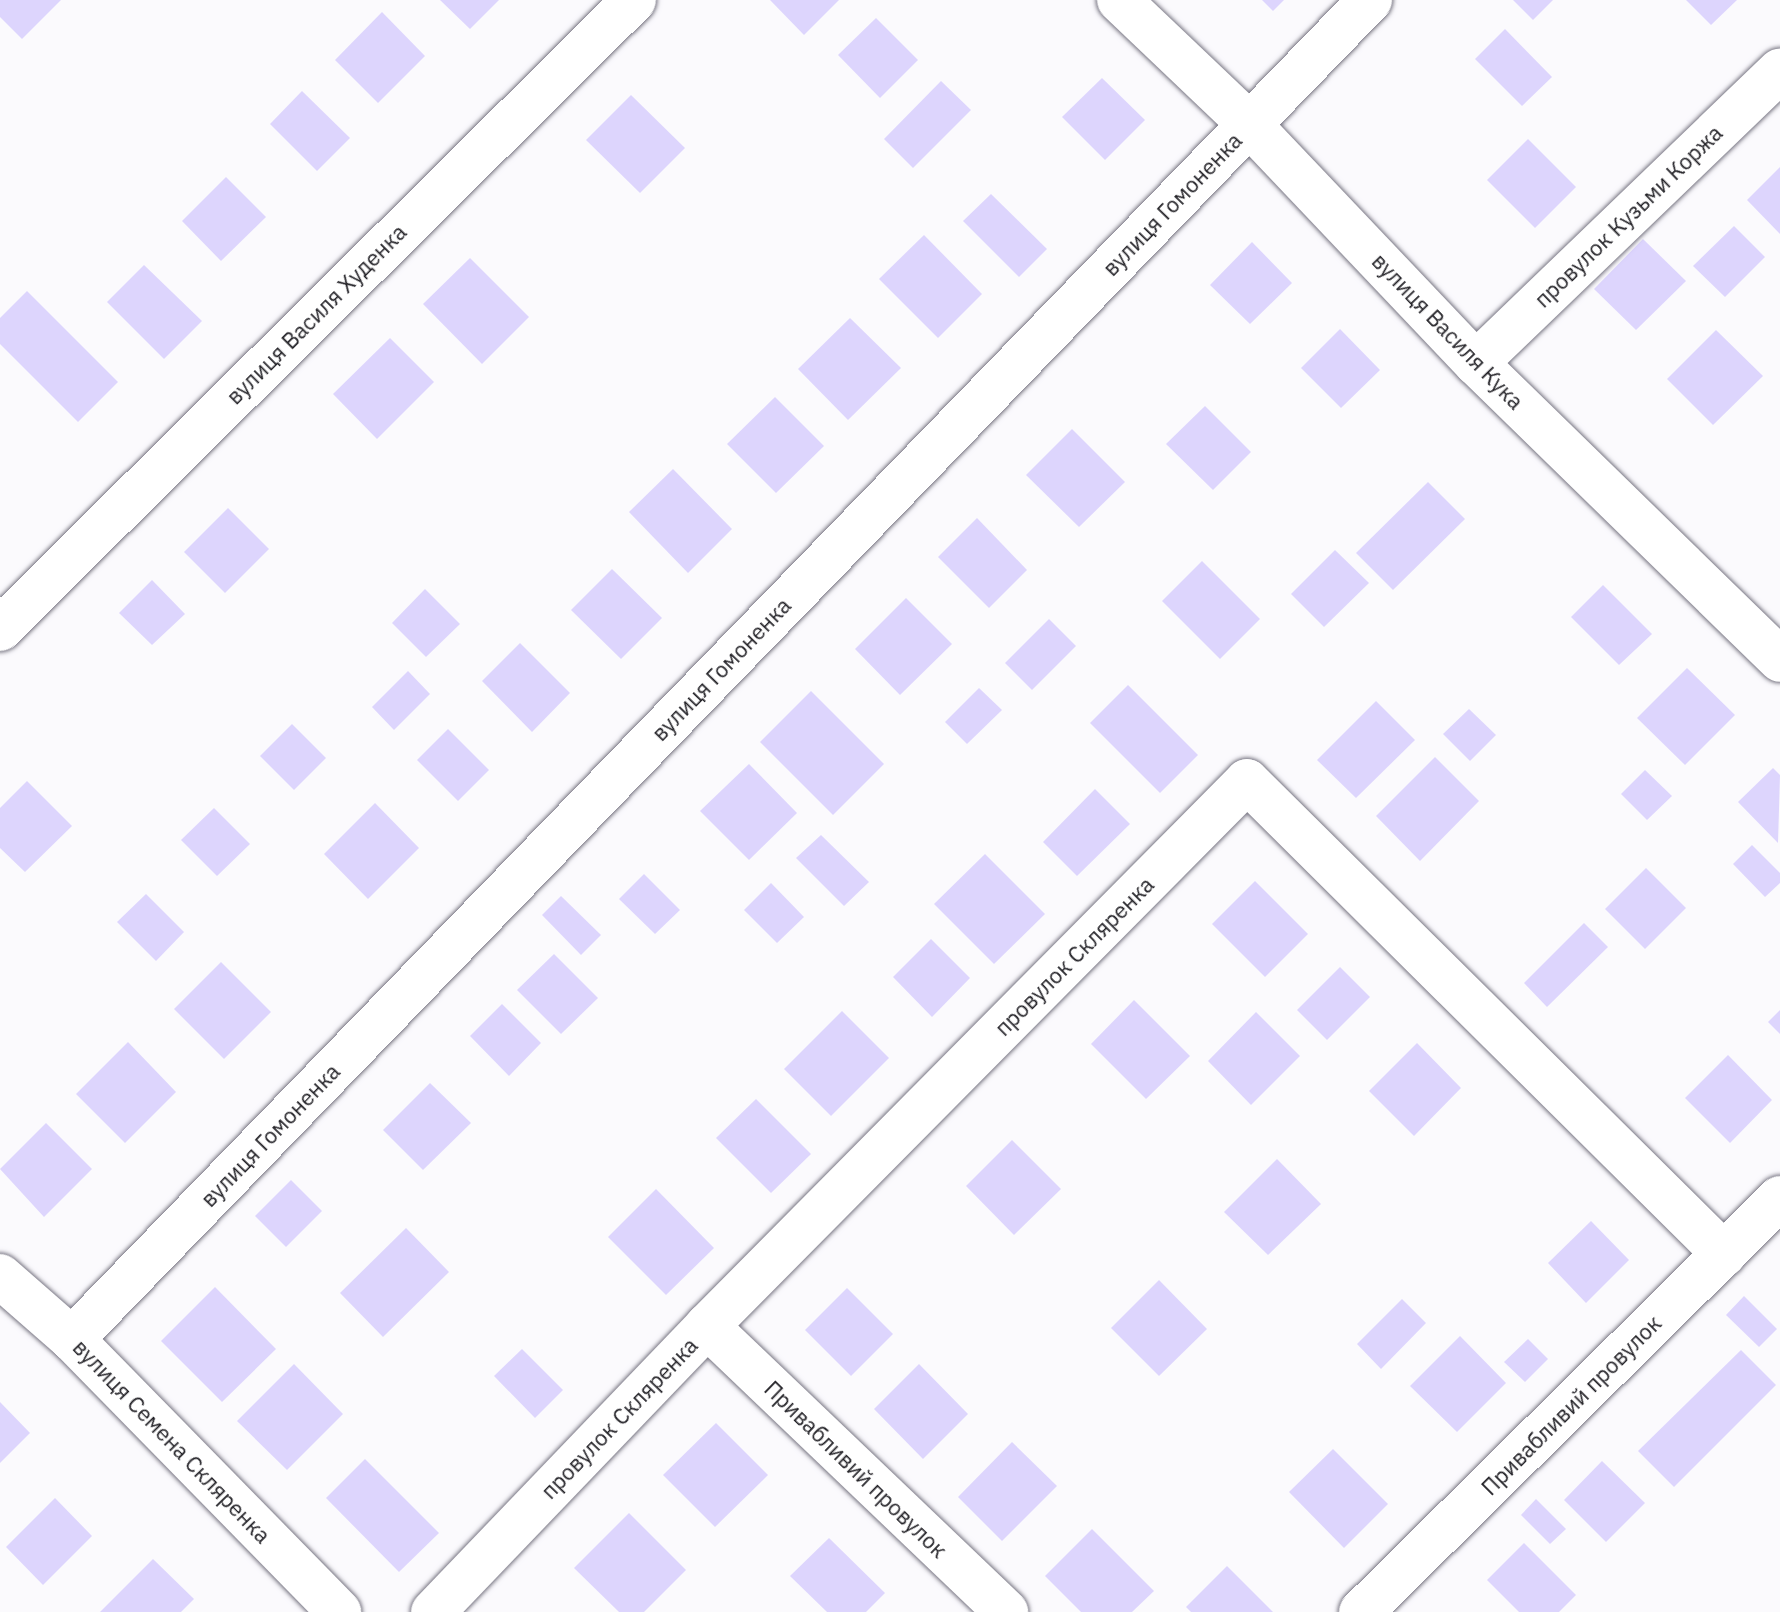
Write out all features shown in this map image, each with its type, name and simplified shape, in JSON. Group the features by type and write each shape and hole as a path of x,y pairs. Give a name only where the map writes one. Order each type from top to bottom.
{"street":[{"name":"вулиця Василя Худенка","path":"0,629 634,0"},
{"name":"вулиця Василя Кука","path":"1119,0 1249,124 1476,363 1779,657"},
{"name":"вулиця Гомоненка","path":"72,1339 1370,0"},
{"name":"провулок Кузьми Коржа","path":"1476,363 1780,70"},
{"name":"провулок Скляренка","path":"433,1612 707,1326 1247,781 1724,1254"},
{"name":"Привабливий провулок","path":"1361,1612 1780,1198"},
{"name":"вулиця Семена Скляренка","path":"0,1276 72,1339 339,1612"},
{"name":"Привабливий провулок","path":"707,1326 1006,1612"}],"building":[{"path":"0,0 61,0 22,39 0,17"},
{"path":"440,0 499,0 470,29"},
{"path":"770,0 839,0 804,35"},
{"path":"1262,0 1284,0 1273,11"},
{"path":"1513,0 1553,0 1533,20"},
{"path":"1686,0 1737,0 1711,25"},
{"path":"382,12 425,56 378,103 335,60"},
{"path":"876,18 918,60 880,98 838,55"},
{"path":"1505,29 1552,77 1522,106 1475,59"},
{"path":"1102,78 1145,120 1105,160 1062,117"},
{"path":"941,81 971,110 913,168 884,139"},
{"path":"302,91 350,138 317,171 270,124"},
{"path":"631,95 685,148 640,193 586,140"},
{"path":"1528,139 1576,187 1535,228 1487,180"},
{"path":"1780,167 1780,234 1747,200"},
{"path":"226,177 266,217 221,261 182,221"},
{"path":"991,194 1047,249 1019,277 963,221"},
{"path":"1734,226 1765,257 1725,297 1693,266"},
{"path":"924,235 982,294 938,338 879,279"},
{"path":"1643,239 1686,281 1636,330 1594,289"},
{"path":"1252,242 1292,283 1250,324 1210,285"},
{"path":"470,258 529,317 482,364 423,304"},
{"path":"144,265 202,321 164,359 107,302"},
{"path":"27,291 118,382 78,422 0,344 0,318"},
{"path":"850,318 901,368 848,420 798,369"},
{"path":"1340,329 1380,370 1341,408 1301,368"},
{"path":"1716,330 1763,376 1713,425 1667,379"},
{"path":"390,338 434,382 377,439 333,394"},
{"path":"775,397 824,446 776,493 727,444"},
{"path":"1205,406 1251,452 1213,490 1166,444"},
{"path":"1072,429 1125,482 1079,527 1026,475"},
{"path":"673,469 732,529 688,573 629,512"},
{"path":"1428,482 1465,519 1393,590 1356,553"},
{"path":"228,508 269,549 225,593 184,552"},
{"path":"977,518 1027,570 989,608 938,557"},
{"path":"1335,550 1369,583 1324,627 1291,594"},
{"path":"1202,561 1260,619 1220,659 1162,601"},
{"path":"612,569 662,618 621,659 571,610"},
{"path":"152,580 185,614 152,645 119,613"},
{"path":"1603,585 1652,634 1619,665 1571,617"},
{"path":"425,589 460,624 426,657 392,623"},
{"path":"906,598 952,644 900,695 855,649"},
{"path":"1049,619 1076,646 1032,690 1005,663"},
{"path":"520,643 570,693 532,732 482,681"},
{"path":"1687,668 1735,715 1685,765 1637,718"},
{"path":"408,671 430,694 394,730 372,707"},
{"path":"1128,685 1198,755 1160,793 1090,723"},
{"path":"979,688 1002,710 967,744 945,722"},
{"path":"811,691 884,764 833,815 760,742"},
{"path":"1376,701 1415,740 1356,798 1317,760"},
{"path":"1469,709 1496,735 1470,761 1443,734"},
{"path":"292,724 326,758 294,790 260,756"},
{"path":"448,729 489,770 458,801 417,760"},
{"path":"1435,757 1479,801 1420,861 1376,816"},
{"path":"749,764 797,813 749,860 700,811"},
{"path":"1773,768 1780,775 1778,843 1738,802"},
{"path":"1645,770 1672,796 1647,820 1621,794"},
{"path":"27,781 72,826 25,872 0,848 0,808"},
{"path":"1095,789 1130,824 1077,876 1043,842"},
{"path":"375,803 419,848 368,899 324,854"},
{"path":"214,808 250,844 217,876 181,840"},
{"path":"821,835 869,882 844,906 796,858"},
{"path":"1752,845 1780,873 1780,883 1765,897 1733,864"},
{"path":"985,854 1045,914 994,964 934,904"},
{"path":"1646,868 1686,908 1645,949 1605,909"},
{"path":"644,874 680,910 655,934 619,899"},
{"path":"1255,881 1308,934 1265,977 1212,924"},
{"path":"771,883 804,917 777,943 744,910"},
{"path":"146,894 184,932 156,961 117,922"},
{"path":"561,896 601,935 581,955 542,915"},
{"path":"1584,923 1608,947 1547,1007 1524,983"},
{"path":"931,939 970,978 932,1017 893,977"},
{"path":"554,954 598,998 561,1034 517,990"},
{"path":"221,962 271,1012 224,1059 174,1009"},
{"path":"1340,967 1370,997 1327,1040 1297,1010"},
{"path":"1134,1000 1190,1056 1146,1099 1091,1044"},
{"path":"502,1004 541,1043 509,1076 470,1036"},
{"path":"1780,1010 1780,1034 1768,1022"},
{"path":"842,1011 889,1058 831,1116 784,1069"},
{"path":"1256,1012 1300,1056 1251,1105 1208,1061"},
{"path":"128,1042 176,1092 125,1143 76,1094"},
{"path":"1417,1043 1461,1088 1414,1136 1369,1091"},
{"path":"1728,1055 1772,1100 1730,1143 1685,1098"},
{"path":"430,1083 471,1123 423,1170 383,1130"},
{"path":"756,1099 811,1154 771,1193 716,1138"},
{"path":"46,1123 92,1169 44,1217 0,1169"},
{"path":"1012,1140 1061,1189 1014,1235 966,1186"},
{"path":"1277,1159 1321,1204 1268,1255 1224,1212"},
{"path":"291,1180 322,1211 286,1247 255,1216"},
{"path":"656,1189 714,1248 666,1295 608,1237"},
{"path":"1591,1221 1629,1260 1586,1303 1548,1263"},
{"path":"406,1228 449,1272 383,1337 340,1293"},
{"path":"1159,1280 1207,1329 1159,1376 1111,1328"},
{"path":"215,1287 276,1349 222,1402 161,1341"},
{"path":"847,1288 893,1334 851,1376 805,1330"},
{"path":"1744,1296 1777,1329 1759,1347 1726,1315"},
{"path":"1402,1299 1426,1323 1381,1369 1357,1344"},
{"path":"1460,1336 1506,1383 1457,1432 1410,1386"},
{"path":"1528,1339 1548,1359 1525,1382 1504,1362"},
{"path":"522,1349 563,1390 535,1418 494,1376"},
{"path":"1741,1350 1776,1385 1674,1487 1638,1451"},
{"path":"294,1364 343,1414 287,1470 237,1421"},
{"path":"919,1364 968,1414 923,1459 874,1409"},
{"path":"0,1402 30,1433 0,1463"},
{"path":"716,1423 768,1475 715,1527 663,1475"},
{"path":"1012,1442 1057,1486 1002,1541 958,1497"},
{"path":"1333,1449 1388,1504 1344,1548 1289,1492"},
{"path":"365,1459 439,1533 399,1572 326,1498"},
{"path":"1602,1461 1645,1503 1606,1542 1564,1500"},
{"path":"55,1498 92,1536 43,1585 6,1547"},
{"path":"1536,1499 1566,1529 1550,1544 1521,1515"},
{"path":"629,1513 686,1570 644,1612 619,1612 574,1568"},
{"path":"1092,1529 1154,1591 1132,1612 1081,1612 1045,1576"},
{"path":"829,1538 885,1593 866,1612 827,1612 790,1576"},
{"path":"1524,1543 1576,1595 1559,1612 1519,1612 1487,1580"},
{"path":"153,1559 194,1599 181,1612 100,1612"},
{"path":"1227,1566 1273,1612 1191,1612 1186,1607"}]}
